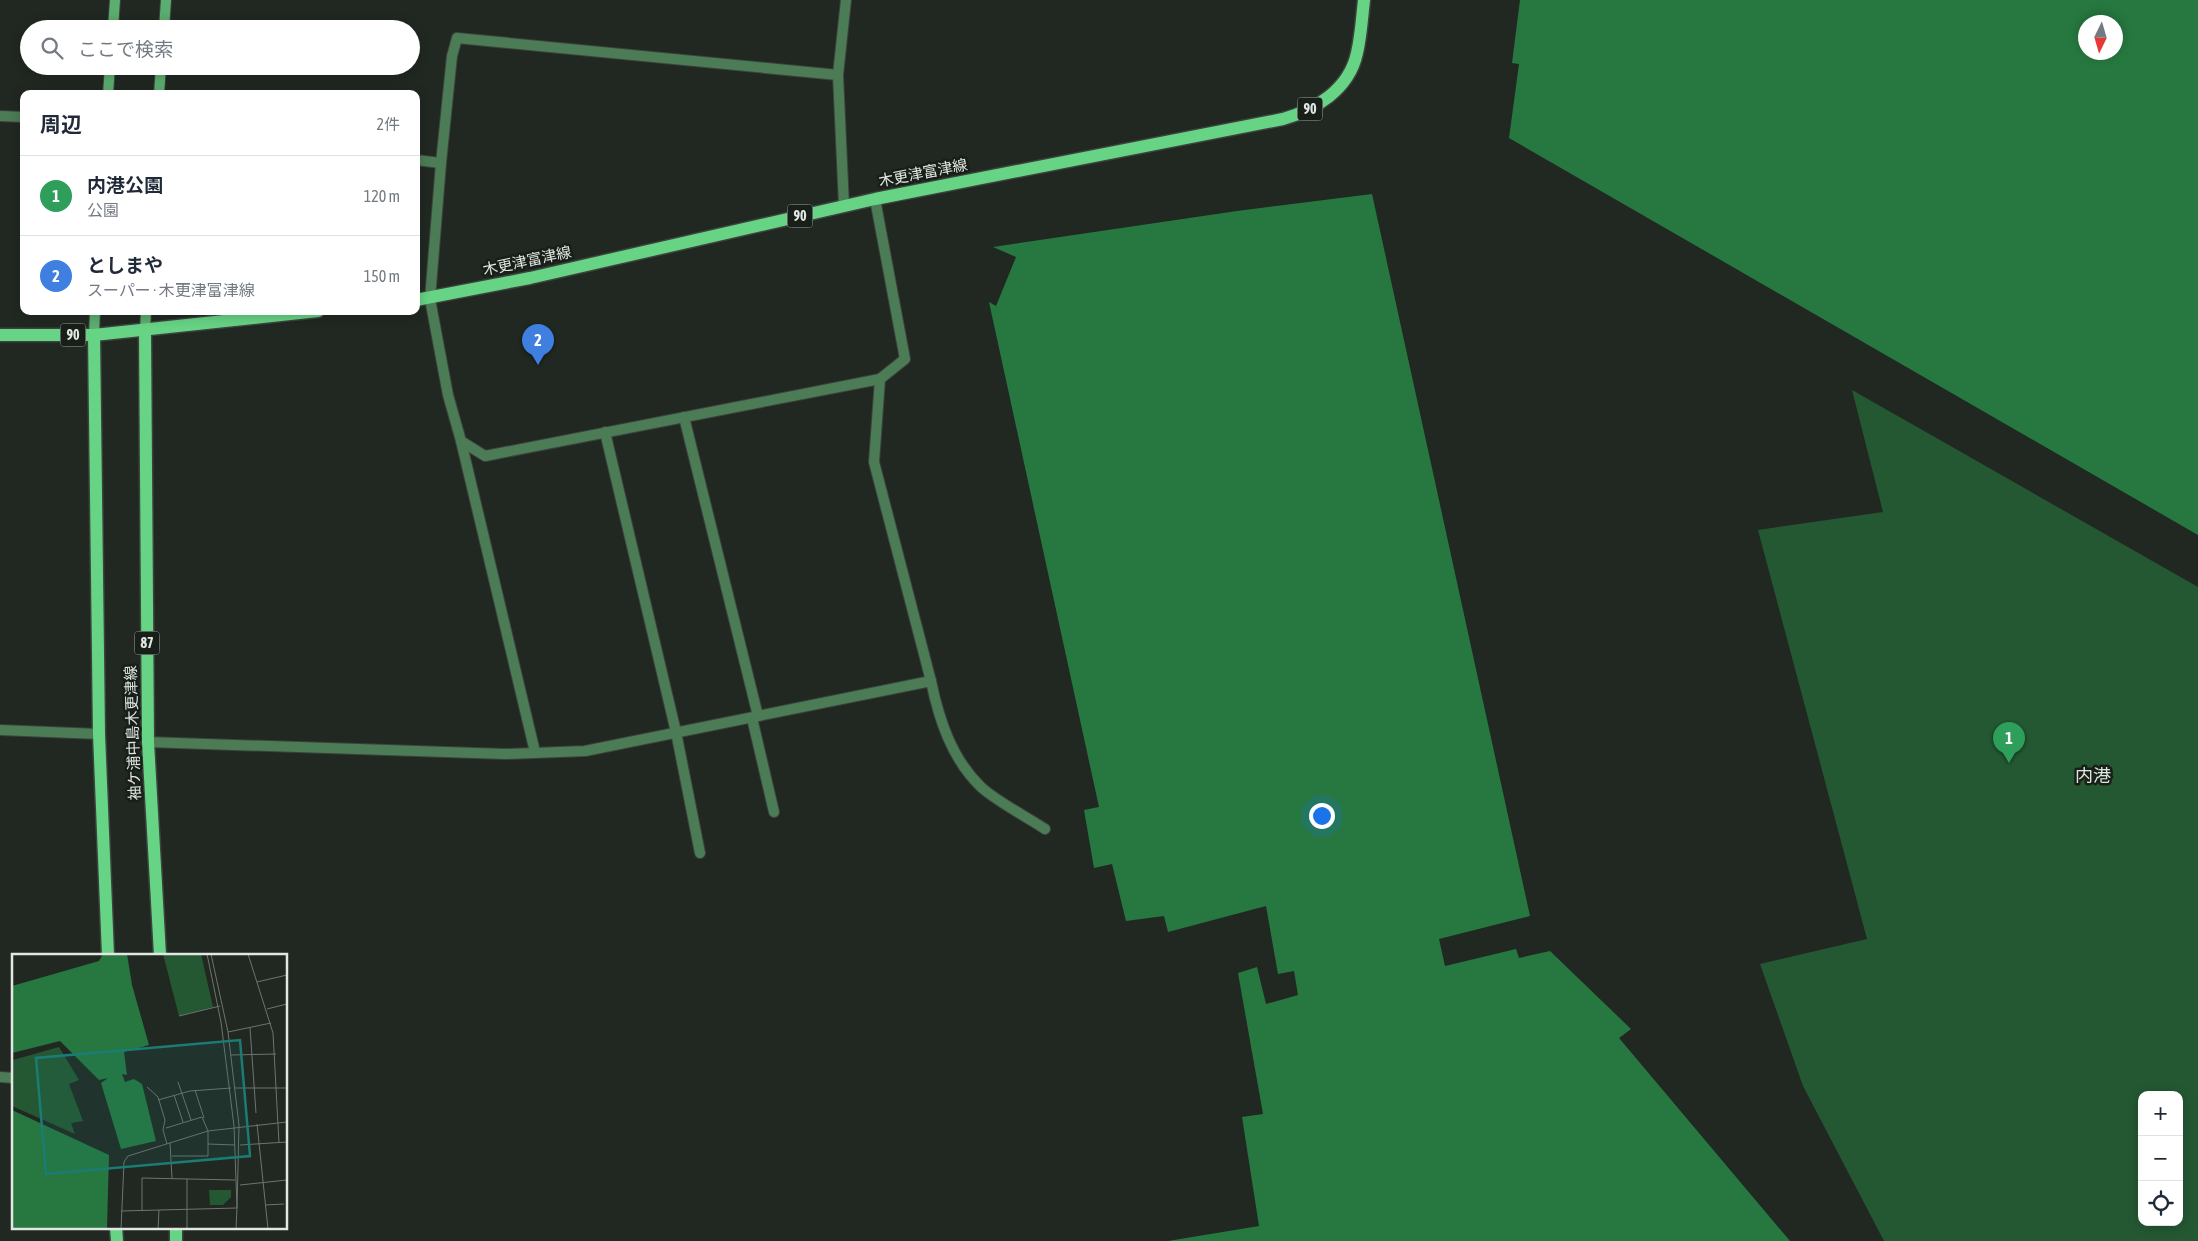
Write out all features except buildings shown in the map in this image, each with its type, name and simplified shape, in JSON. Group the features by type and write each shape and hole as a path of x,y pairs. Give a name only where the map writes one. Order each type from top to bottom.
{"main road":[{"name":"木更津富津線","path":"420,300 617,259 875,199 1283,119 1303,113 1318,105 1337,90 1349,73 1357,55 1364,0"},
{"name":"90","path":"0,336 94,335 283,315"},
{"name":"袖ケ浦中島木更津線","path":"145,331 148,742 160,954"},
{"path":"94,335 99,734 108,954"},
{"path":"116,1228 117,1241"},
{"path":"176,1228 176,1241"}],"street":[{"path":"114,20 115,0"},
{"path":"165,20 166,0"},
{"path":"844,206 838,75 846,0"},
{"path":"535,752 448,395 430,299 452,56 457,38 838,75"},
{"path":"108,90 109,75"},
{"path":"159,90 160,75"},
{"path":"0,116 20,118"},
{"path":"420,160 441,163"},
{"path":"460,440 485,456 880,379 905,359 875,199"},
{"path":"94,335 95,315"},
{"path":"145,331 146,315"},
{"path":"880,379 874,462 931,681 937,712 959,760 982,788 1045,829"},
{"path":"684,417 756,717 774,812"},
{"path":"605,432 676,732 700,853"},
{"path":"148,742 505,754 585,751 931,681"},
{"path":"0,730 99,734"}],"shaded area":[{"path":"1520,0 2198,0 2198,535 1509,138 1519,64 1512,63"},
{"path":"1372,194 1530,916 1439,939 1445,966 1516,949 1519,958 1550,951 1631,1029 1619,1038 1790,1241 1168,1241 1259,1226 1242,1117 1263,1114 1238,973 1257,967 1266,1004 1298,995 1294,971 1278,974 1266,906 1168,932 1164,916 1126,921 1112,864 1094,868 1084,810 1099,807 989,302 996,306 1016,257 993,247 1237,211"},
{"path":"1852,390 2198,587 2198,1241 1884,1241 1803,1086 1760,964 1867,939 1758,530 1883,512"}],"place":[{"name":"としまや","path":"538,365"},
{"name":"内港公園","path":"2009,763"}],"district":[{"name":"内港","path":"2093,776"}]}
